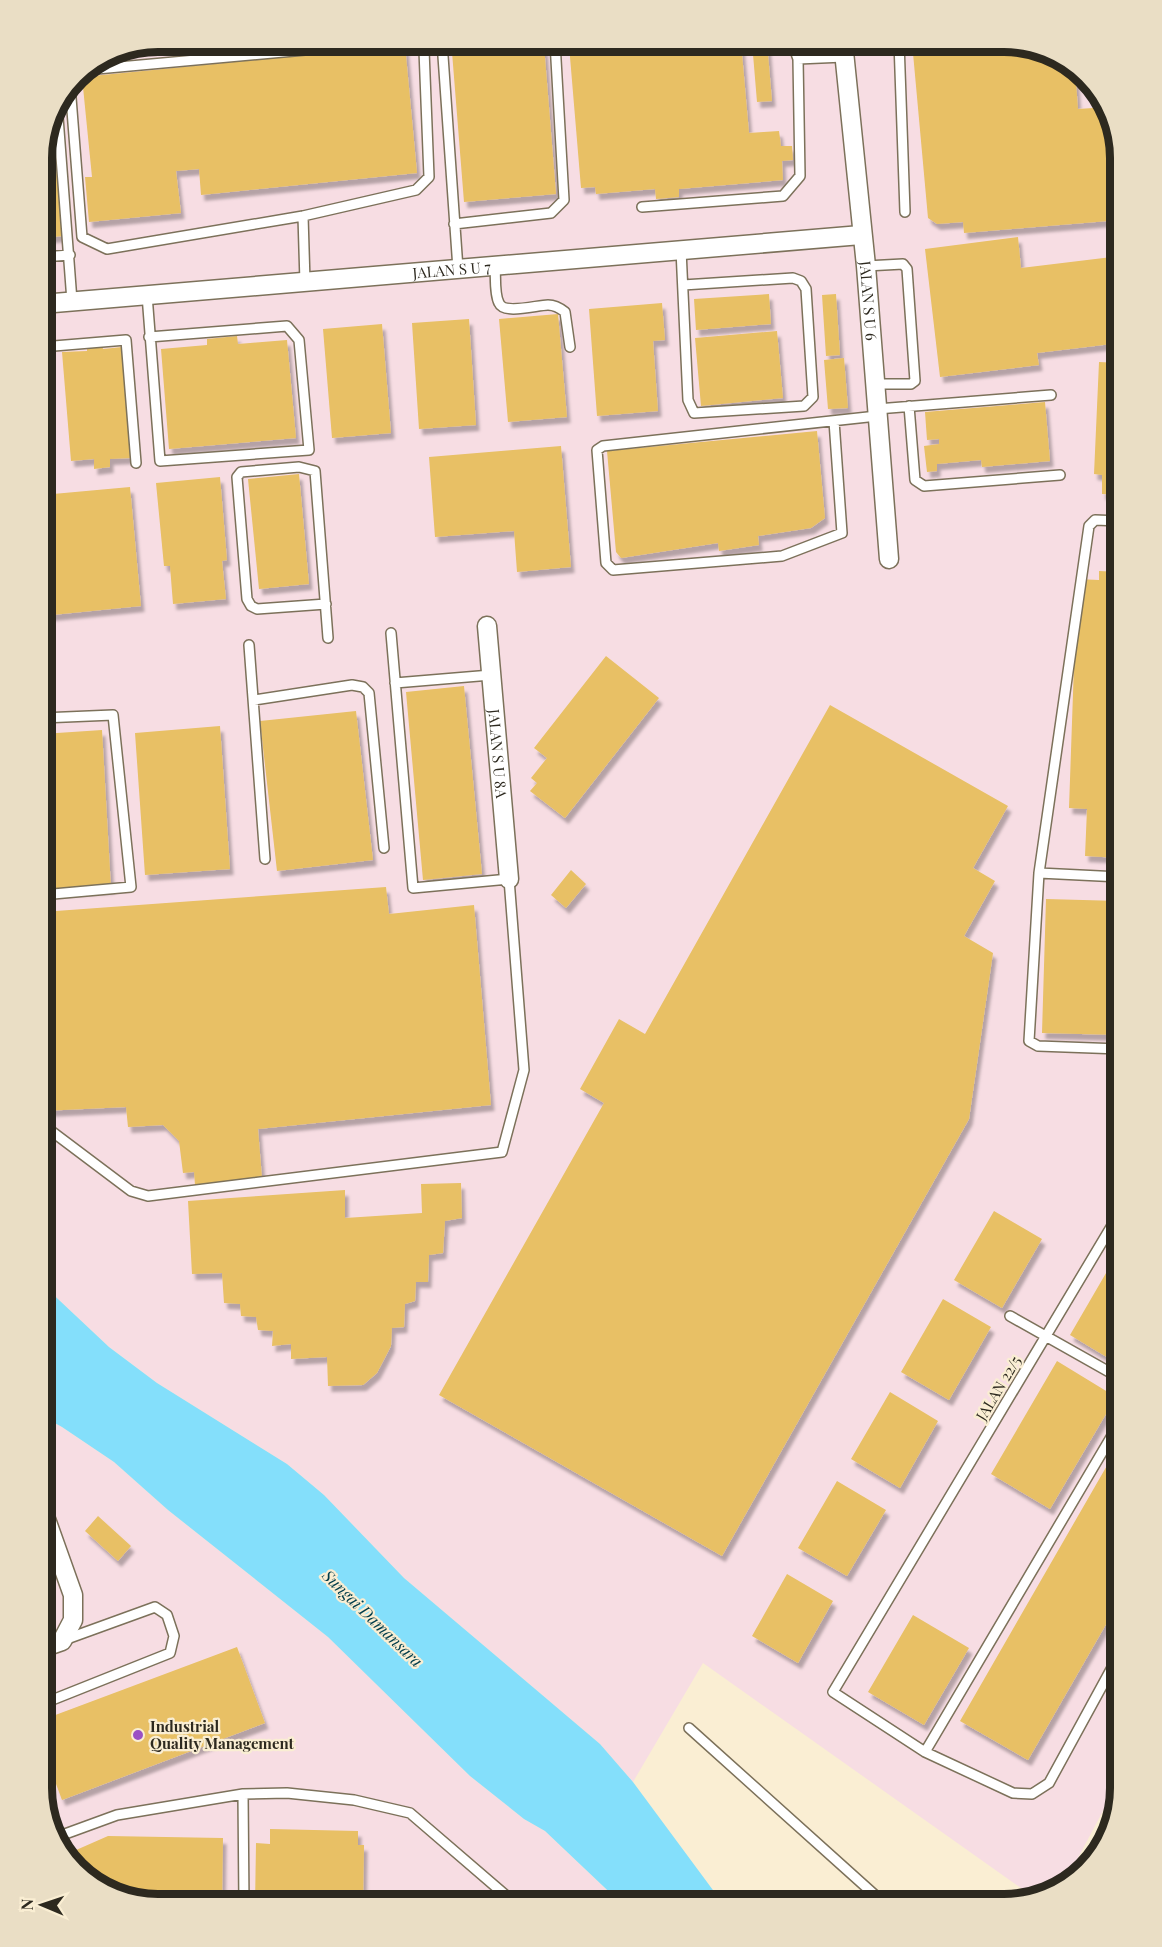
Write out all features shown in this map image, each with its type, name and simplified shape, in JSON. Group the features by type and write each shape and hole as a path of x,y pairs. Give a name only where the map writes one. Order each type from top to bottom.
{"street":[{"name":"JALAN S U 6","path":"843,53 866,266 889,559"},
{"name":"JALAN S U 7","path":"53,303 861,235"},
{"name":"JALAN S U 8A","path":"487,626 509,879"},
{"path":"52,1536 73,1595 73,1620 62,1641 52,1644"}],"lane":[{"path":"103,67 277,52"},
{"path":"71,98 82,237 107,249 303,216 416,190 429,177 424,52"},
{"path":"443,52 458,269"},
{"path":"454,224 551,213 564,200 556,52"},
{"path":"642,207 783,196 800,177 798,59 796,53"},
{"path":"798,59 829,53"},
{"path":"899,53 906,212"},
{"path":"59,123 72,302"},
{"path":"303,216 305,282"},
{"path":"681,250 688,400 694,413 804,406 813,397 806,289 801,281 793,278 683,285"},
{"path":"53,256 69,255"},
{"path":"866,266 903,264 907,269 915,381 911,384 874,384"},
{"path":"495,266 498,303 502,308 550,305 558,307 565,312 570,347"},
{"path":"147,295 149,337 160,461 309,450 299,340 287,326 149,337"},
{"path":"53,346 126,340 136,463"},
{"path":"834,420 842,533 782,556 613,570 606,563 597,450 603,446 834,420 909,406 1051,395"},
{"path":"909,406 915,480 924,486 1060,475"},
{"path":"326,604 257,609 251,606 247,599 237,477 241,472 299,467 315,471 326,604 328,638"},
{"path":"1110,521 1095,520 1089,526 1039,873 1029,1041 1038,1046 1110,1049"},
{"path":"52,1132 131,1191 148,1196 502,1152 524,1070 509,879 413,888 391,633"},
{"path":"249,645 265,859"},
{"path":"395,683 491,675"},
{"path":"254,700 352,685 363,687 369,693 384,848"},
{"path":"53,718 113,715 131,887 53,894"},
{"path":"1039,873 1110,877"},
{"name":"JALAN 22/5","path":"925,1752 833,1692 1110,1229"},
{"path":"1010,1316 1110,1372"},
{"path":"1110,1439 925,1752 1013,1793 1032,1794 1049,1783 1110,1671"},
{"path":"52,1700 170,1653 174,1636 167,1614 154,1607 62,1641"},
{"path":"688,1728 874,1894"},
{"path":"63,1835 117,1815 243,1794 287,1793 354,1800 410,1813 505,1894"},
{"path":"243,1794 244,1894"}],"shaded area":[{"path":"158,52 1011,53 1038,58 1063,70 1092,99 1099,111 1106,131 1110,158 1110,1789 1109,1799 1072,1869 1051,1884 1026,1892 703,1663 633,1782 600,1744 404,1578 324,1495 287,1464 157,1383 109,1347 52,1294 53,151 58,124 70,99 83,83 111,63 144,53"},
{"path":"52,1422 114,1462 168,1510 328,1637 470,1776 524,1819 545,1831 611,1894 151,1894 124,1889 99,1877 70,1848 63,1836 53,1803"}],"water":[{"name":"Sungai Damansara","path":"52,1294 109,1347 157,1383 287,1464 324,1495 404,1578 600,1744 633,1782 716,1894 611,1894 545,1831 524,1819 470,1776 328,1637 168,1510 114,1462 52,1422"}],"building":[{"path":"332,52 406,52 417,173 201,195 199,169 176,171 181,213 89,222 85,177 92,177 83,84 92,76"},
{"path":"452,52 545,52 556,194 464,202"},
{"path":"570,52 742,53 749,133 779,131 781,146 792,146 793,160 782,161 783,180 679,189 679,197 656,199 655,189 596,194 595,187 581,188"},
{"path":"753,53 768,53 772,101 757,102"},
{"path":"913,53 1011,53 1038,58 1063,70 1076,82 1078,109 1097,108 1109,144 1110,221 964,233 963,222 937,224 928,218"},
{"path":"54,145 63,236 53,237"},
{"path":"1018,237 1021,268 1110,257 1110,344 1037,353 1039,365 940,377 925,249"},
{"path":"769,294 771,324 696,330 694,299"},
{"path":"836,294 840,355 826,356 822,295"},
{"path":"662,303 665,340 653,341 658,411 597,416 589,309"},
{"path":"558,314 567,417 508,422 499,319"},
{"path":"469,319 476,425 419,429 412,323"},
{"path":"382,324 391,433 332,438 323,329"},
{"path":"777,331 783,398 701,406 695,338"},
{"path":"237,336 238,344 287,340 296,438 169,449 161,349 207,345 207,339"},
{"path":"102,344 103,349 122,347 131,458 110,459 110,467 94,469 94,459 71,461 62,352 87,351 87,346"},
{"path":"844,358 848,408 828,409 824,360"},
{"path":"1099,362 1110,363 1110,494 1102,494 1102,475 1094,474"},
{"path":"1045,402 1050,461 982,467 981,460 937,464 937,471 927,472 924,446 939,444 939,439 927,440 925,412"},
{"path":"817,431 825,518 811,528 758,536 759,545 719,551 718,543 621,558 616,552 607,451"},
{"path":"561,446 571,567 517,572 514,531 435,537 429,457"},
{"path":"299,474 309,584 259,589 248,479"},
{"path":"220,477 227,560 222,561 226,599 173,604 170,566 164,566 156,483"},
{"path":"130,487 141,606 53,615 53,494"},
{"path":"1099,571 1110,572 1110,857 1085,856 1087,809 1069,808 1077,579 1099,580"},
{"path":"606,656 659,698 565,818 530,791 537,783 531,778 547,758 534,748"},
{"path":"464,686 482,874 423,880 406,692"},
{"path":"830,705 1008,806 973,868 995,881 964,936 993,953 969,1119 722,1556 439,1395 604,1103 580,1089 619,1019 645,1034"},
{"path":"356,711 373,860 277,871 260,721"},
{"path":"220,726 230,869 145,875 135,733"},
{"path":"102,730 111,888 53,891 53,733"},
{"path":"571,870 586,884 566,908 551,895"},
{"path":"386,887 389,914 474,905 491,1105 258,1129 262,1178 195,1185 194,1172 183,1173 179,1141 163,1125 128,1127 126,1107 52,1111 53,911"},
{"path":"1046,899 1110,901 1110,1035 1042,1033"},
{"path":"461,1183 462,1218 445,1221 443,1253 429,1255 428,1282 416,1282 415,1301 405,1304 404,1327 392,1328 391,1346 377,1373 363,1385 328,1386 327,1357 291,1359 291,1344 272,1346 273,1331 258,1330 256,1317 241,1316 240,1304 224,1303 222,1273 192,1274 188,1201 345,1190 345,1218 422,1213 421,1184"},
{"path":"994,1211 1042,1239 1002,1308 954,1280"},
{"path":"1110,1266 1110,1359 1070,1335"},
{"path":"943,1299 991,1327 949,1400 901,1372"},
{"path":"1057,1361 1110,1393 1110,1407 1050,1509 991,1474"},
{"path":"890,1392 938,1421 900,1488 851,1459"},
{"path":"1110,1460 1110,1617 1028,1760 960,1721"},
{"path":"837,1481 886,1510 847,1576 798,1548"},
{"path":"98,1516 131,1546 118,1561 85,1531"},
{"path":"787,1574 833,1601 798,1663 752,1636"},
{"path":"913,1615 969,1648 924,1725 868,1692"},
{"name":"Industrial Quality Management","path":"237,1647 265,1723 62,1800 52,1773 52,1716"},
{"path":"270,1829 358,1831 358,1845 364,1845 363,1894 255,1894 256,1843 270,1844"},
{"path":"108,1836 223,1838 222,1894 151,1894 124,1889 99,1877 73,1851"}],"place":[{"name":"Industrial Quality Management","path":"138,1735"}]}
